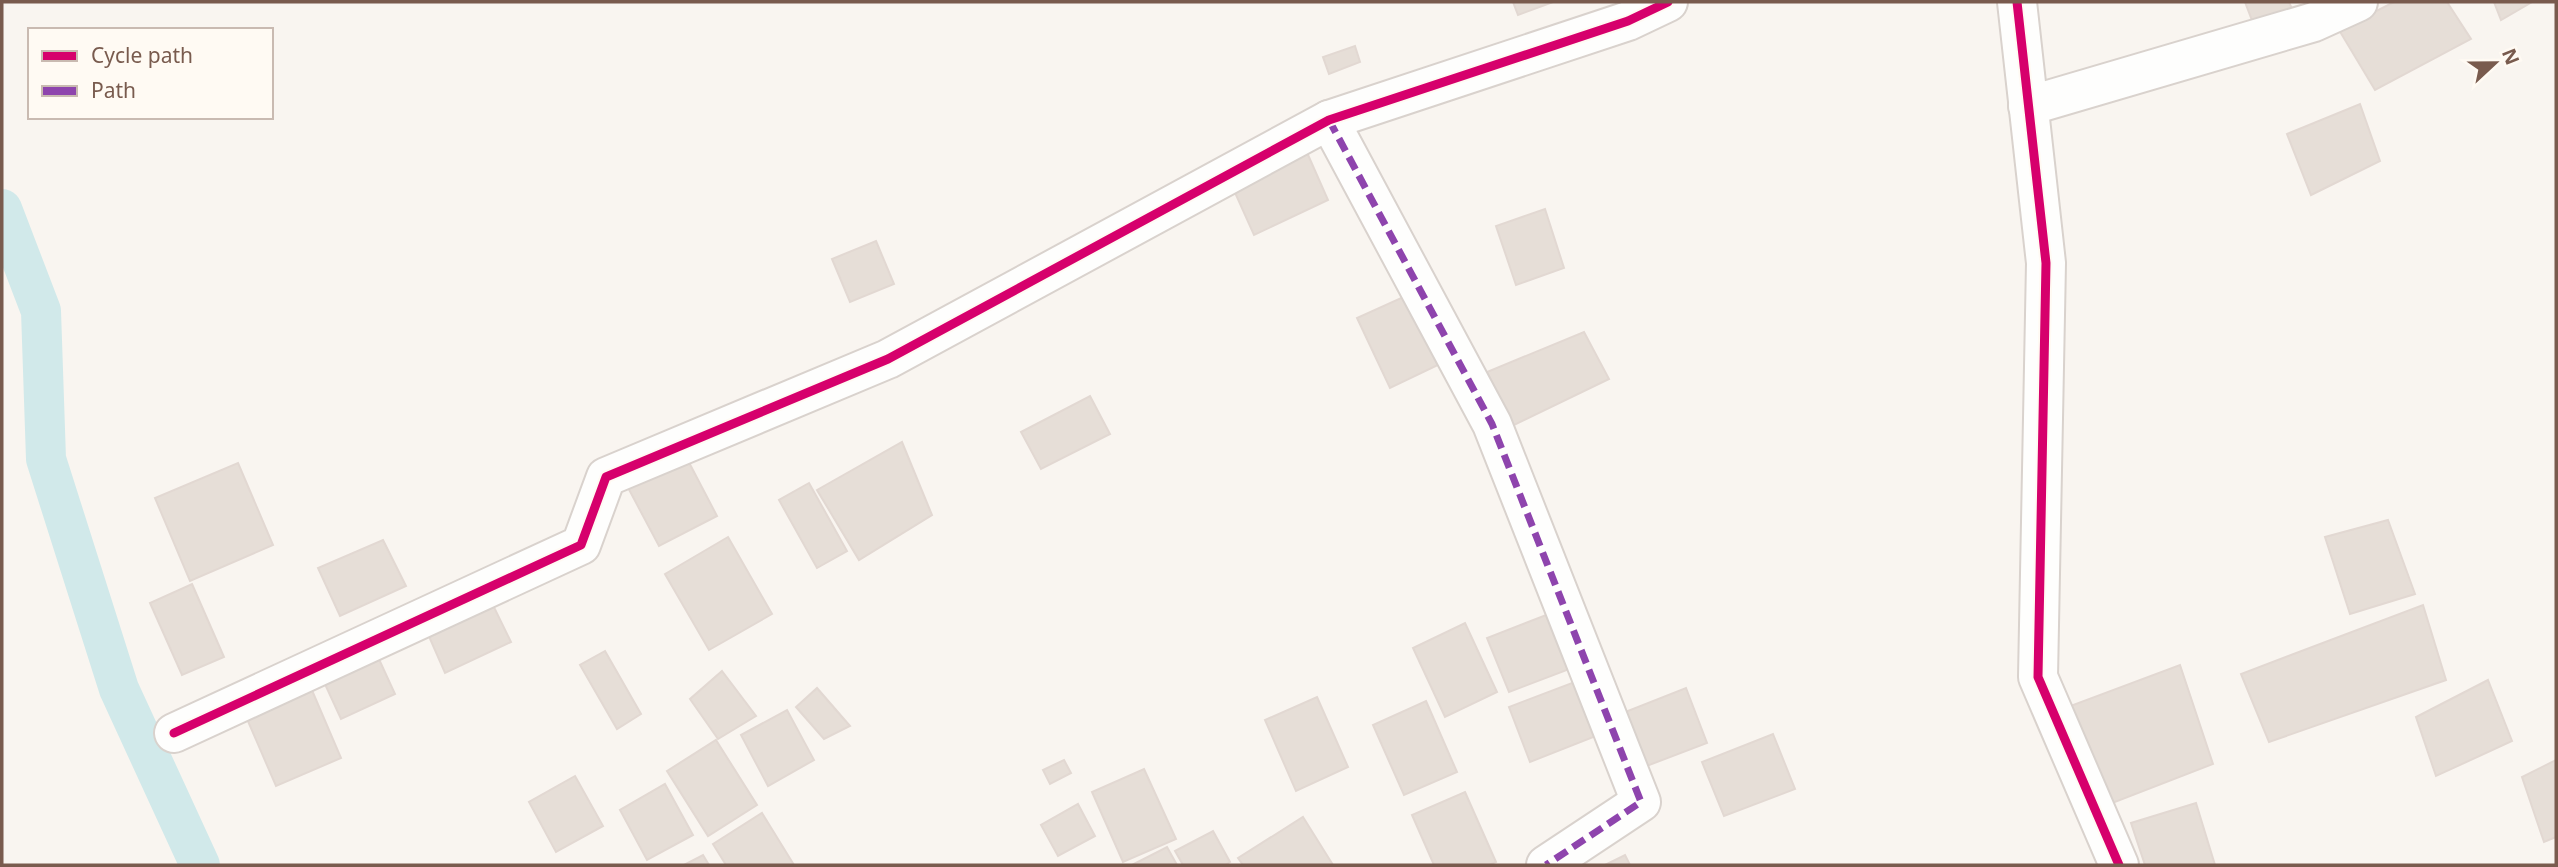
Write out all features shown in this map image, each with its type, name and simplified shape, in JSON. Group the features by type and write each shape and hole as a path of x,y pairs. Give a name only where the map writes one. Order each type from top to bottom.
{"street":[{"path":"174,733 581,545 606,477 888,359 1329,120 1628,21 1668,2"},
{"path":"2017,2 2046,263 2038,677 2119,865"},
{"path":"2028,106 2314,22 2358,2"},
{"path":"1329,120 1492,424 1641,802 1546,865"}],"building":[{"path":"1513,2 1553,2 1518,15"},
{"path":"2245,2 2289,2 2292,9 2253,23"},
{"path":"2394,2 2447,2 2471,39 2375,90 2339,30"},
{"path":"2494,2 2532,2 2501,20"},
{"path":"1355,46 1360,62 1329,74 1323,57"},
{"path":"2360,104 2380,161 2311,195 2287,134"},
{"path":"1305,148 1328,200 1254,235 1232,186"},
{"path":"1545,209 1564,268 1516,285 1496,226"},
{"path":"876,241 894,284 850,302 832,259"},
{"path":"1410,294 1442,363 1390,388 1357,318"},
{"path":"1584,332 1609,379 1512,426 1487,372"},
{"path":"1090,396 1110,434 1041,469 1021,432"},
{"path":"902,442 932,515 859,560 817,490"},
{"path":"683,451 717,516 659,546 625,482"},
{"path":"238,463 273,545 190,581 155,498"},
{"path":"809,483 847,551 817,568 779,500"},
{"path":"2388,520 2415,594 2350,614 2325,537"},
{"path":"728,537 772,614 709,650 665,574"},
{"path":"383,540 406,586 340,616 318,568"},
{"path":"192,584 224,657 182,675 150,603"},
{"path":"489,597 511,642 445,673 424,625"},
{"path":"2423,605 2446,680 2269,742 2241,674"},
{"path":"1559,610 1580,665 1509,692 1487,638"},
{"path":"1465,623 1497,692 1445,717 1413,648"},
{"path":"372,644 395,694 341,719 318,669"},
{"path":"605,651 641,714 617,729 580,665"},
{"path":"2180,665 2213,764 2102,807 2065,708"},
{"path":"722,671 756,716 718,739 690,699"},
{"path":"1580,680 1601,734 1530,762 1509,707"},
{"path":"2488,680 2512,741 2436,776 2416,717"},
{"path":"308,681 341,758 276,786 241,705"},
{"path":"817,688 850,726 824,739 796,707"},
{"path":"1686,688 1707,743 1636,770 1615,716"},
{"path":"1317,697 1348,767 1296,791 1265,720"},
{"path":"1426,701 1457,772 1404,795 1373,725"},
{"path":"787,710 814,760 768,786 741,735"},
{"path":"1773,734 1795,789 1724,816 1702,762"},
{"path":"716,740 757,805 708,836 667,771"},
{"path":"1064,760 1071,773 1050,784 1043,770"},
{"path":"2556,760 2556,837 2544,842 2522,777"},
{"path":"1144,769 1176,839 1123,862 1092,792"},
{"path":"575,776 603,826 556,852 529,802"},
{"path":"665,784 693,835 647,860 620,810"},
{"path":"1465,792 1496,862 1489,865 1434,865 1412,815"},
{"path":"2196,803 2215,865 2145,865 2131,823"},
{"path":"1078,804 1095,836 1058,856 1041,825"},
{"path":"762,813 794,865 726,865 713,844"},
{"path":"1303,817 1333,865 1243,865 1238,858"},
{"path":"1213,831 1230,862 1225,865 1183,865 1175,851"},
{"path":"1167,847 1177,865 1132,865"},
{"path":"703,855 709,865 684,865"},
{"path":"1625,855 1630,865 1605,865"}],"waterway":[{"path":"2,209 41,311 46,459 119,689 200,865"}],"marked path":[{"path":"1329,120 1492,424 1641,802 1546,865"}],"cycle path":[{"path":"174,733 581,545 606,477 888,359 1329,120 1628,21 1668,2"},
{"path":"2017,2 2046,263 2038,677 2119,865"}]}
